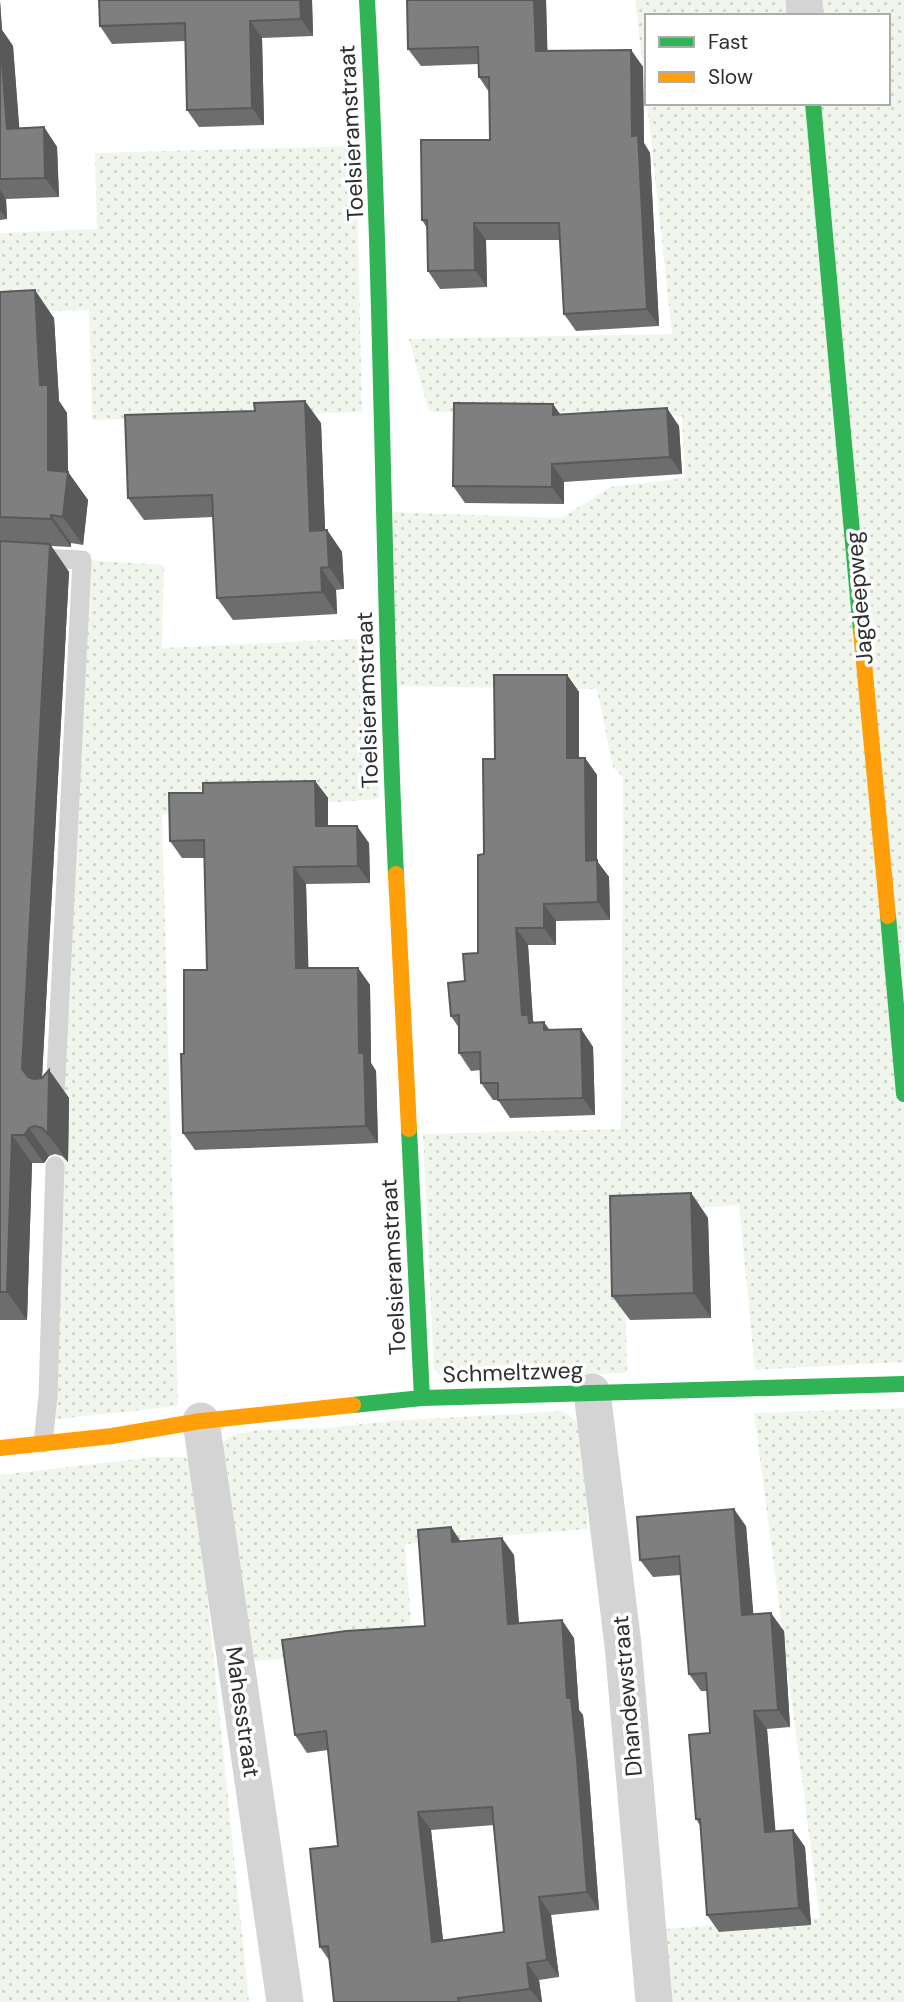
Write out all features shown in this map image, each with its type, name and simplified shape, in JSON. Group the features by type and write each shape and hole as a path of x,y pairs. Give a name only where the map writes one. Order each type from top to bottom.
{"street":[{"name":"Toelsieramstraat","path":"367,0 376,162 390,741 422,1398"},
{"name":"Jagdeepweg","path":"813,105 904,1094"},
{"name":"Schmeltzweg","path":"0,1448 112,1436 201,1421 422,1398 904,1384"},
{"name":"Dhandewstraat","path":"592,1392 623,1645 654,2002"},
{"name":"Mahesstraat","path":"201,1421 285,2002"}],"lane":[{"path":"0,556 82,560 55,1095"},
{"path":"43,1443 48,1396 55,1166"}],"shaded area":[{"path":"635,0 904,0 904,1362 755,1370 739,1205 623,1213 627,1373 444,1380 434,1369 423,1134 621,1129 623,777 613,767 597,689 397,686 390,512 561,518 611,487 685,478 682,416 429,412 409,339 672,334 647,105 890,105 890,14 645,14 645,84"},
{"path":"356,146 362,412 92,420 89,310 0,313 0,233 97,229 95,153"},
{"path":"86,560 164,565 162,648 375,638 379,799 162,814 178,1406 39,1421"},
{"path":"904,1408 904,2002 661,2002 651,1930 820,1918 754,1413"},
{"path":"562,1411 578,1424 584,1440 587,1529 405,1544 413,1648 241,1662 228,1475 221,1444 232,1435 258,1430 326,1428 392,1421"},
{"path":"154,1457 185,1457 194,1467 249,2002 0,2002 0,1475"}],"building":[{"path":"99,0 300,0 301,19 250,21 252,108 187,110 185,23 100,26"},
{"path":"407,0 534,0 536,51 631,50 632,136 638,135 647,309 564,314 559,223 474,223 475,270 428,271 427,220 422,220 421,140 490,140 489,77 479,77 478,47 408,49"},
{"path":"0,35 7,129 44,127 45,178 0,179"},
{"path":"35,290 40,385 48,385 48,470 68,472 63,517 0,517 0,292"},
{"path":"305,401 310,531 327,530 329,567 321,568 322,592 217,598 212,495 128,498 125,415 255,411 254,403"},
{"path":"454,403 553,404 553,415 667,408 670,457 552,464 552,487 453,486"},
{"path":"0,541 50,544 22,1069 28,1077 34,1079 42,1078 49,1070 48,1134 35,1126 29,1128 24,1135 12,1135 7,1292 0,1292"},
{"path":"494,675 567,675 567,758 585,758 586,861 597,860 598,902 544,904 544,928 516,928 522,1015 528,1015 529,1023 544,1022 544,1030 581,1029 583,1098 498,1100 498,1083 481,1083 480,1052 459,1053 459,1015 451,1016 448,983 465,981 463,954 478,953 478,855 484,854 483,759 495,759"},
{"path":"315,781 316,826 357,826 358,866 294,867 296,968 358,968 359,1053 364,1053 366,1126 183,1133 181,1054 184,1054 184,970 207,970 204,840 170,841 169,793 203,793 203,783"},
{"path":"691,1193 694,1293 612,1296 610,1196"},
{"path":"734,1509 742,1615 771,1613 778,1710 754,1711 765,1832 793,1830 799,1908 707,1915 700,1819 696,1819 689,1735 710,1733 706,1673 689,1674 679,1556 640,1560 637,1517"},
{"path":"451,1527 452,1542 502,1538 508,1624 562,1620 567,1698 571,1698 587,1892 539,1897 547,1960 527,1963 530,1989 458,1998 459,2002 334,2002 328,1946 320,1947 310,1849 338,1846 326,1731 295,1735 282,1640 346,1631 425,1626 418,1530","holes":["492,1807 504,1932 432,1942 418,1812"]}],"traffic: fast":[{"path":"367,0 396,874"},
{"path":"813,105 861,631"},
{"path":"888,916 904,1094"},
{"path":"409,1129 422,1398"},
{"path":"353,1405 422,1398 904,1384"}],"traffic: slow":[{"path":"861,631 888,916"},
{"path":"396,874 409,1129"},
{"path":"0,1448 112,1436 201,1421 353,1405"}]}
